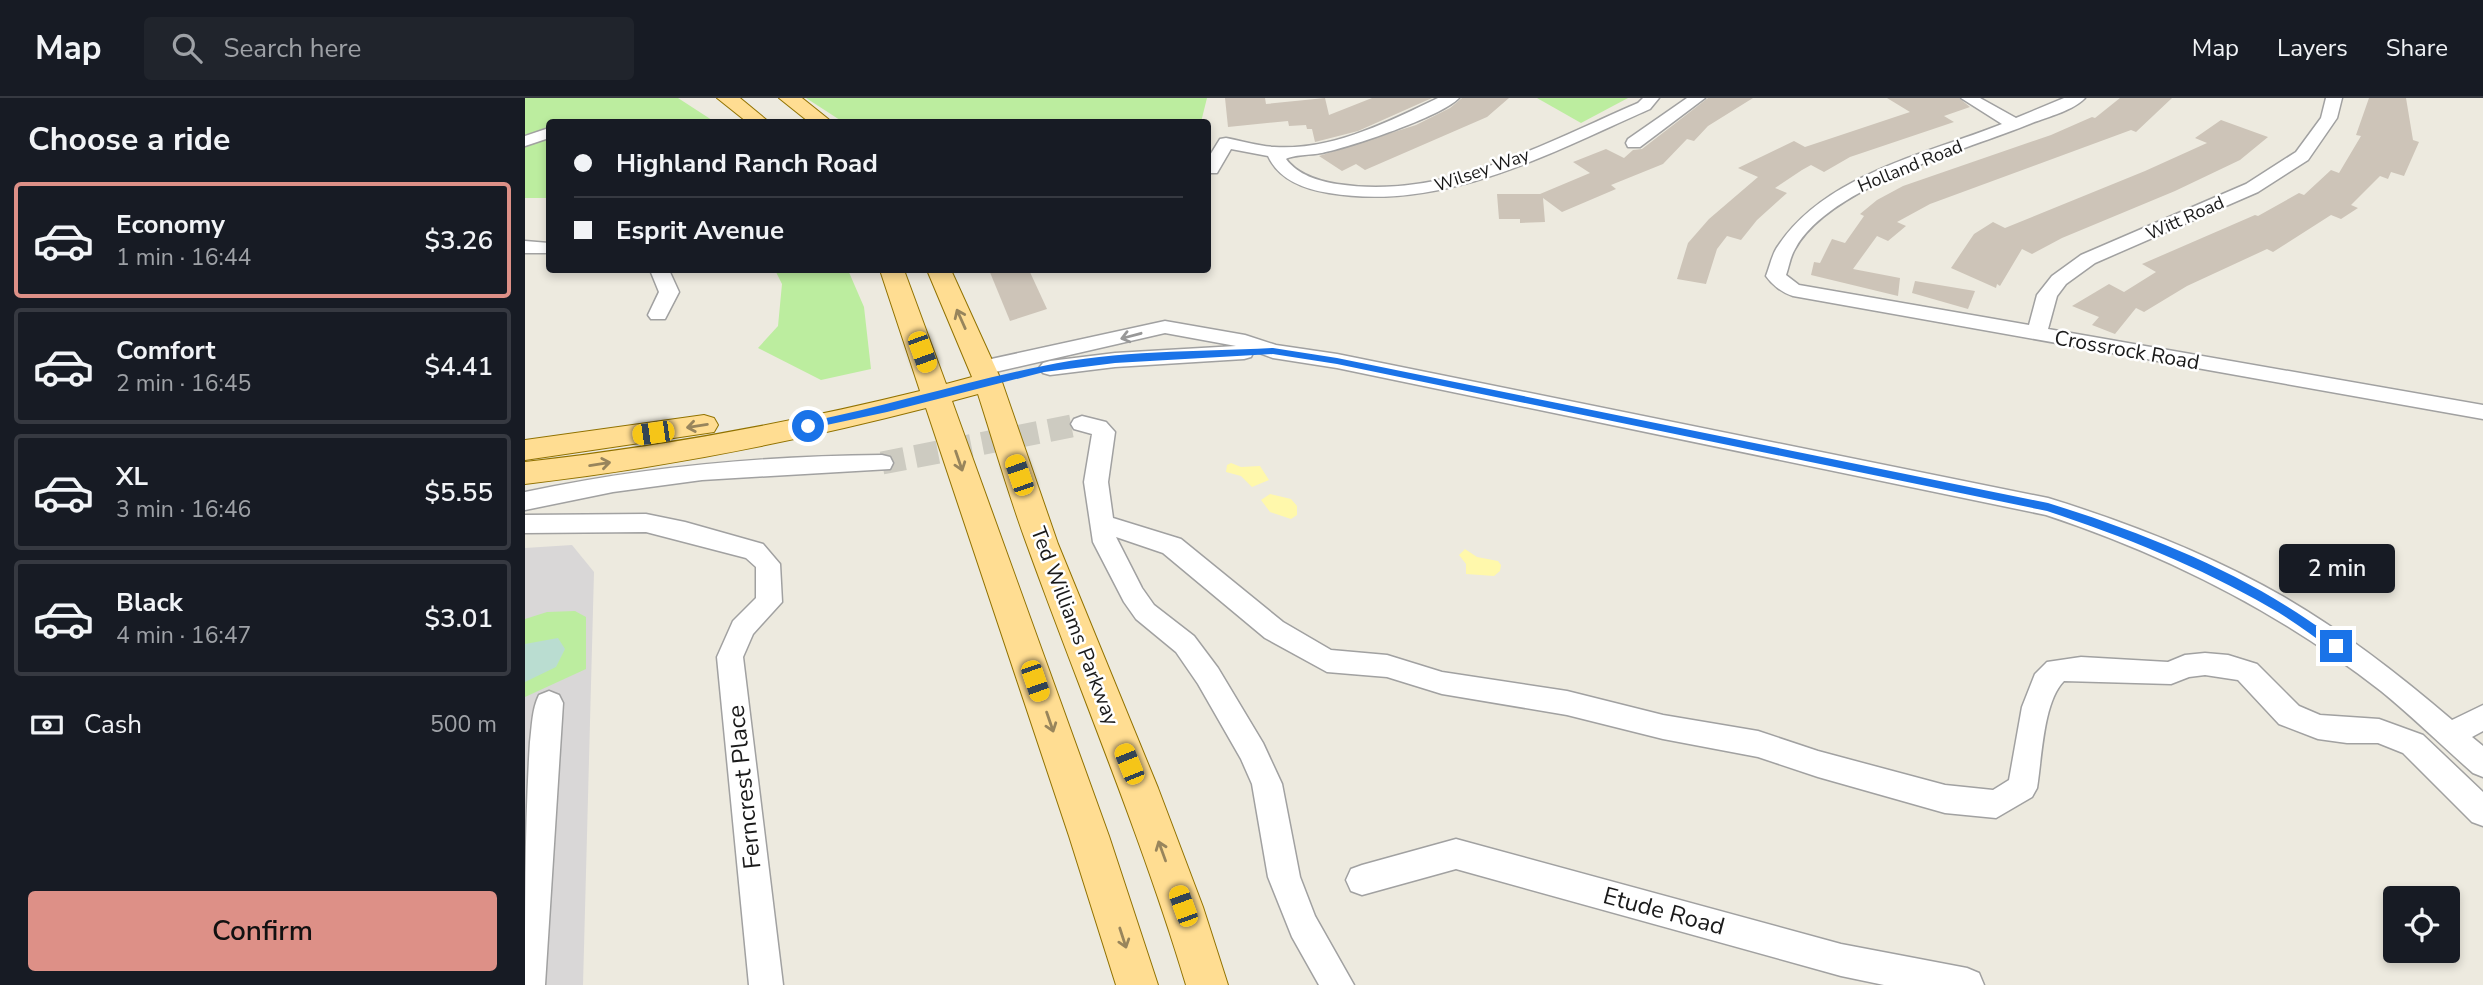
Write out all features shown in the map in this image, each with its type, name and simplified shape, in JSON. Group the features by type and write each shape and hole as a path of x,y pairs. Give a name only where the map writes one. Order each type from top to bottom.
{"main road":[{"path":"727,98 755,119"},
{"path":"789,98 819,119"},
{"path":"893,273 1089,836 1137,985"},
{"name":"Ted Williams Parkway","path":"940,273 985,375 1046,555 1183,906 1207,985"},
{"path":"525,473 755,437 985,375"},
{"path":"525,450 706,425 934,387"}],"street":[{"path":"1211,169 1227,143 1275,152 1302,151 1356,139 1451,98"},
{"name":"Wilsey Way","path":"1275,152 1277,161 1309,183 1360,194 1415,191 1471,177 1644,106 1651,98"},
{"path":"1634,143 1697,98"},
{"path":"1969,98 2016,125"},
{"name":"Holland Road","path":"1776,276 1778,261 1799,233 1821,211 1848,191 1876,177 2016,125 2077,98"},
{"name":"Witt Road","path":"2037,334 2047,295 2059,280 2088,259 2252,188 2302,156 2329,118 2334,98"},
{"path":"525,141 546,134"},
{"path":"525,247 546,248"},
{"path":"658,315 669,292 661,273"},
{"name":"Crossrock Road","path":"1776,276 1793,290 2483,412"},
{"path":"985,375 1165,327 1245,341 1273,351 1337,361 2048,507 2098,523 2227,579 2276,605 2390,683 2483,764"},
{"path":"1189,355 1197,334"},
{"path":"985,375 1189,355 1273,351"},
{"path":"1082,424 1098,427 1104,432 1096,482 1105,542 1133,595 1145,612 1185,644 1208,676 1253,752 1267,784 1284,877 1303,926 1337,985"},
{"path":"525,501 719,468 882,463"},
{"name":"Ferncrest Place","path":"525,524 646,523 754,551 768,564 769,602 742,628 730,657 766,985"},
{"path":"1101,524 1172,546 1274,630 1327,661 1387,666 1442,683 1567,703 1663,727 1758,744 1844,772 1945,799 1996,804 2022,788 2036,707 2045,682 2057,670 2081,668 2171,673 2185,666 2205,664 2228,666 2247,672 2289,715 2318,727 2379,731 2413,744 2483,812"},
{"path":"528,985 534,759 549,703"},
{"path":"2450,735 2483,717"},
{"name":"Etude Road","path":"1362,880 1456,854 1841,960 1967,985"}],"shaded area":[{"path":"572,545 594,572 583,985 525,985 525,548"},
{"path":"558,638 565,649 556,667 525,682 525,644"}],"green space":[{"path":"525,98 678,98 710,119 546,119 546,198 525,198"},
{"path":"806,98 1207,98 1202,119 838,119"},
{"path":"1537,98 1628,98 1581,123"},
{"path":"776,273 849,273 864,307 871,369 821,380 758,348 778,326 782,284"},
{"path":"575,611 586,617 586,669 525,697 525,619 547,612"}],"sand":[{"path":"1231,463 1241,467 1260,466 1269,480 1252,487 1241,476 1226,472 1227,465"},
{"path":"1270,494 1291,499 1297,506 1297,515 1291,519 1270,512 1261,500"},
{"path":"1465,549 1477,557 1498,561 1501,565 1500,571 1494,576 1466,574 1466,564 1459,555"}],"building":[{"path":"1225,98 1265,98 1266,104 1325,98 1329,115 1372,98 1432,98 1358,131 1315,142 1312,129 1307,129 1306,125 1289,126 1288,121 1228,127"},
{"path":"1462,98 1509,98 1487,117 1365,170 1356,164 1342,171 1319,156 1416,125 1450,108"},
{"path":"1708,98 1753,98 1708,126 1694,141 1687,139 1663,164 1611,185 1616,189 1562,212 1543,198 1545,222 1520,223 1520,219 1499,219 1497,194 1540,194 1590,173 1573,162 1606,149 1624,158 1633,150 1642,149"},
{"path":"1887,98 1959,98 1970,107 1944,116 1954,122 1850,157 1824,172 1811,165 1802,170 1775,188 1787,193 1757,220 1741,240 1727,236 1717,249 1706,284 1677,279 1688,243 1709,219 1758,177 1738,168 1794,141 1805,147 1910,112"},
{"path":"2120,98 2172,98 2136,132 2131,130 1930,204 1897,222 1906,226 1888,241 1877,236 1853,269 1900,278 1898,296 1811,275 1814,262 1820,263 1832,239 1845,243 1864,216 1860,214 1877,200 1903,186 2095,118"},
{"path":"2369,98 2406,98 2413,140 2419,142 2404,176 2391,172 2388,179 2380,176 2351,205 2358,208 2341,219 2331,215 2273,252 2267,249 2187,286 2144,312 2136,308 2115,334 2092,325 2099,317 2072,306 2109,284 2124,292 2156,272 2142,264 2258,216 2299,193 2304,195 2331,170 2339,173 2361,136 2356,135"},
{"path":"2221,120 2268,137 2240,160 2175,191 2062,238 2032,254 2022,249 2000,286 1997,284 1996,288 1951,268 1974,234 1993,222 2005,228 2145,171 2207,143 2195,138"},
{"path":"990,273 1030,273 1047,309 1010,321"},
{"path":"1915,281 1975,291 1968,309 1912,293"}],"tunnel":[{"path":"882,463 1082,424"}],"route":[{"path":"808,426 887,409 1044,368 1221,352 1273,351 1337,361 2048,507 2110,527 2227,579 2276,605 2336,646"}]}
